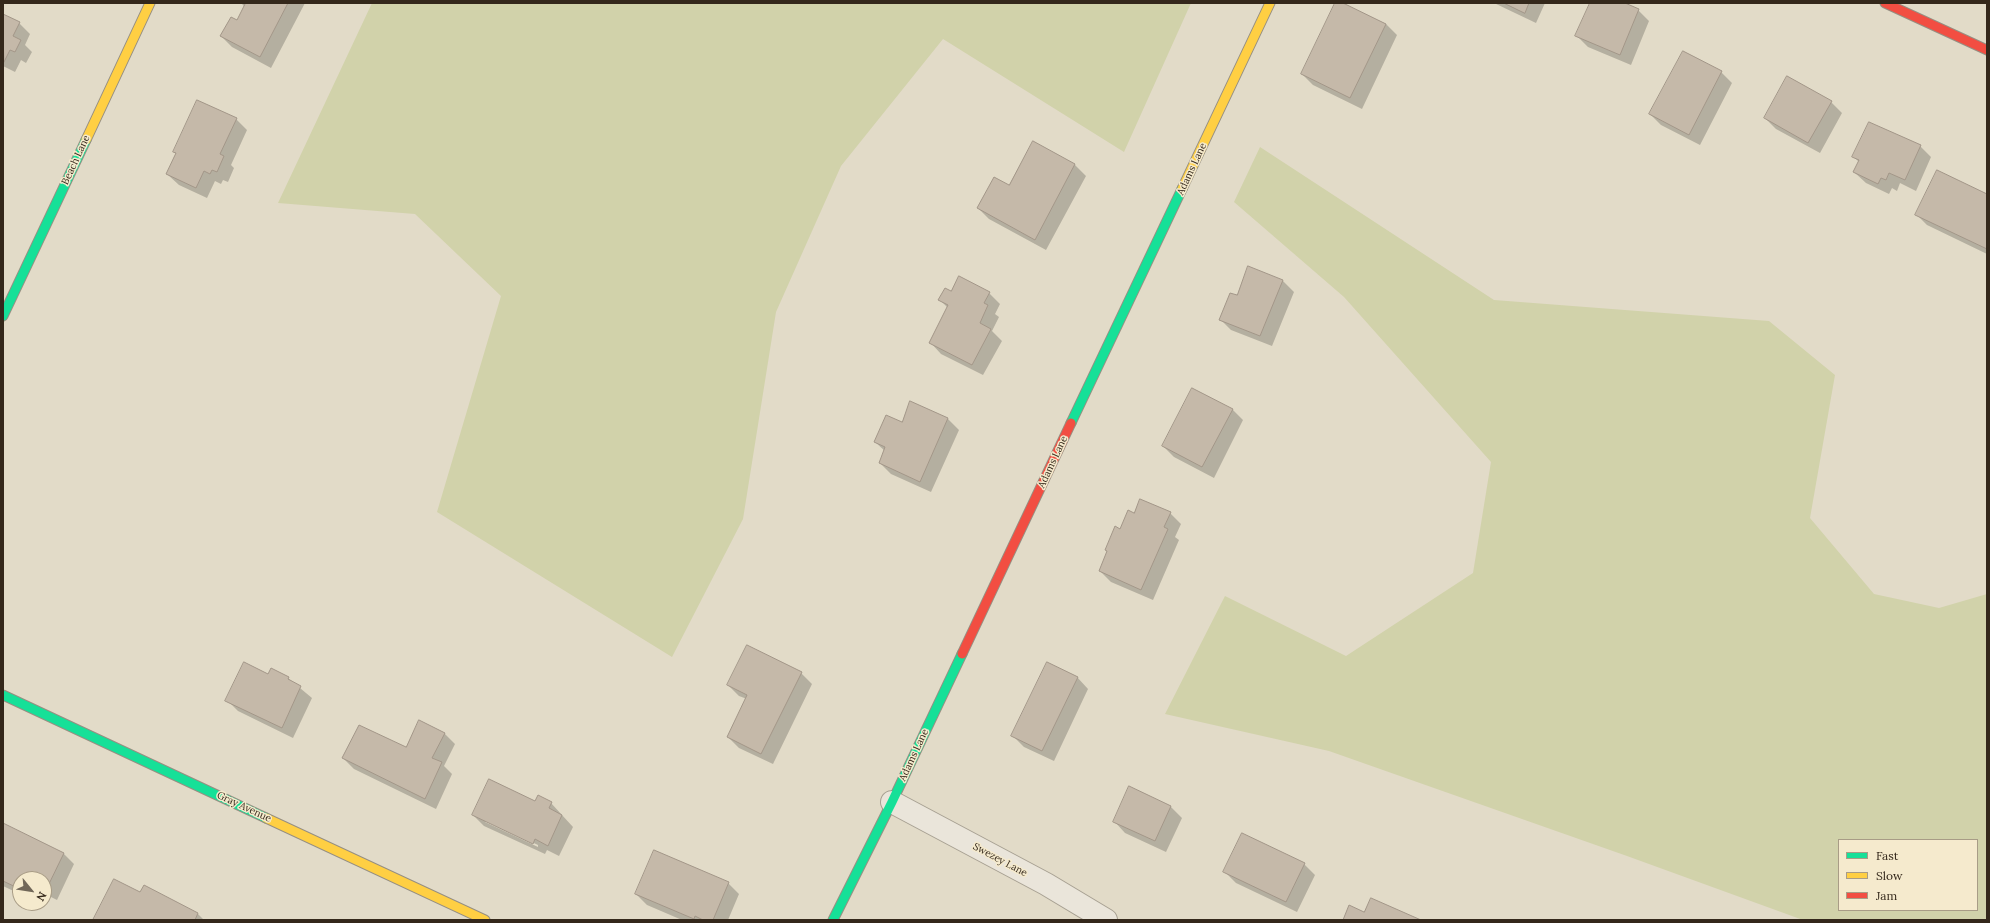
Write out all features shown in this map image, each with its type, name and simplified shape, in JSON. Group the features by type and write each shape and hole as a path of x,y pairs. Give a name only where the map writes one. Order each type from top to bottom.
{"street":[{"name":"Beach Lane","path":"3,316 150,3"},
{"name":"Adams Lane","path":"833,920 892,802 1270,3"},
{"path":"1885,3 1987,50"},
{"name":"Gray Avenue","path":"3,695 485,920"},
{"name":"Swezey Lane","path":"892,802 1046,884 1106,920"}],"green space":[{"path":"372,3 1191,3 1124,152 943,39 841,166 776,312 743,519 672,657 437,512 501,296 415,214 278,203"},
{"path":"1260,147 1494,300 1769,321 1835,375 1810,518 1874,594 1939,608 1987,594 1987,920 1803,920 1329,751 1165,714 1225,596 1346,656 1473,573 1491,462 1344,297 1234,202"}],"building":[{"path":"243,3 288,3 260,57 220,36 231,17 237,20 245,4"},
{"path":"1335,3 1343,3 1386,24 1350,98 1301,74"},
{"path":"1504,3 1529,3 1525,13"},
{"path":"1590,3 1625,3 1639,9 1620,55 1575,36"},
{"path":"3,14 20,22 13,36 21,40 15,52 10,50 4,62"},
{"path":"1683,51 1722,71 1689,135 1649,114"},
{"path":"1787,76 1832,101 1808,143 1764,118"},
{"path":"197,100 237,118 220,154 224,156 217,172 212,170 210,174 204,171 196,188 166,174 176,153 173,152"},
{"path":"1869,122 1921,145 1905,180 1889,173 1886,180 1881,178 1878,184 1853,172 1859,160 1852,157"},
{"path":"1033,141 1075,164 1035,240 977,208 994,177 1009,185"},
{"path":"1937,170 1987,194 1987,249 1915,215"},
{"path":"1248,266 1283,280 1260,336 1219,320 1230,293 1237,295"},
{"path":"959,276 990,292 984,303 988,305 980,323 991,329 972,365 929,343 948,305 938,300 945,288 951,291"},
{"path":"1192,388 1233,409 1202,467 1162,446"},
{"path":"910,401 948,418 920,482 879,463 885,447 874,442 886,415 902,422"},
{"path":"1140,499 1171,512 1164,527 1168,529 1141,590 1099,571 1107,551 1105,550 1115,526 1120,529 1128,510 1134,513"},
{"path":"747,645 802,672 761,754 727,737 747,695 727,685"},
{"path":"244,662 268,674 271,668 289,677 288,679 301,686 282,728 225,701"},
{"path":"1047,662 1078,677 1042,751 1011,736"},
{"path":"419,720 445,733 432,758 442,762 425,799 342,758 359,725 406,747"},
{"path":"489,779 535,801 538,795 552,802 549,808 562,815 548,846 535,839 533,844 472,815"},
{"path":"1129,786 1171,806 1155,841 1113,822"},
{"path":"3,823 64,853 52,878 52,871 12,871 12,885 3,881"},
{"path":"1242,833 1305,863 1286,902 1223,872"},
{"path":"654,850 729,882 713,920 703,920 695,916 694,919 635,894"},
{"path":"114,879 140,892 144,885 198,913 195,920 93,920"},
{"path":"1371,898 1421,920 1343,920 1349,905 1364,912"}],"traffic: fast":[{"path":"3,316 86,140"},
{"path":"1071,423 1182,189"},
{"path":"833,920 892,802 962,654"},
{"path":"3,695 266,818"}],"traffic: slow":[{"path":"86,140 150,3"},
{"path":"1182,189 1270,3"},
{"path":"266,818 485,920"}],"traffic: jam":[{"path":"1885,3 1987,50"},
{"path":"962,654 1071,423"}]}
